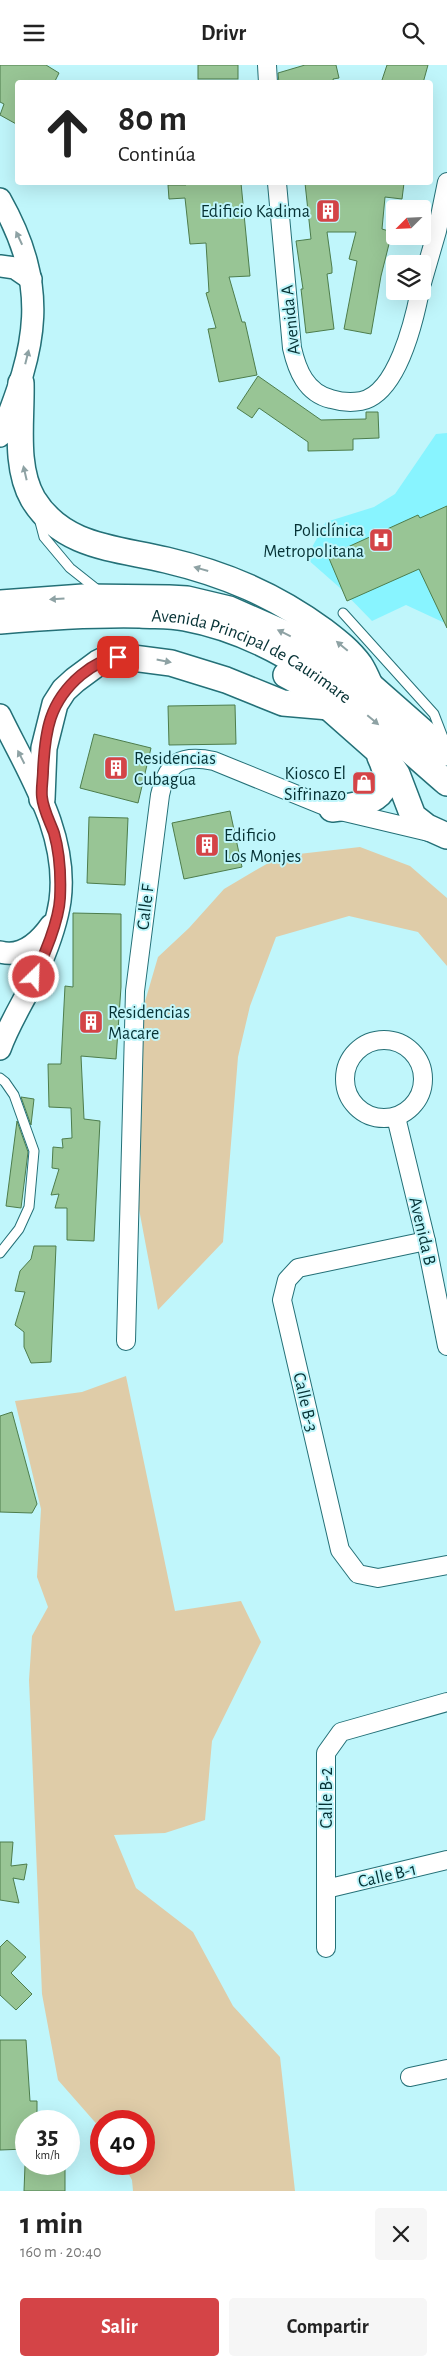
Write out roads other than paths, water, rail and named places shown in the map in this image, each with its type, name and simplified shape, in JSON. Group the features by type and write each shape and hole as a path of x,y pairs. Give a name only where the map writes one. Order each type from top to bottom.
{"main road":[{"path":"21,383 22,457 25,476 32,498 59,528 80,540 102,547 200,569 238,581 275,599 312,623 345,648 361,665 370,685"},
{"name":"Avenida Principal de Caurimare","path":"12,611 105,596 188,599 230,609 295,638 370,685 447,753"},
{"name":"Avenida Principal de Caurimare","path":"12,611 184,618 224,627 268,645 330,684 447,783"},
{"path":"126,615 139,623 195,635 260,660 301,683 386,758 397,774 413,816 427,827 447,837"},
{"path":"42,799 44,748 55,704 64,690 75,680 108,658 125,657 170,663 226,680 283,703 329,707"},
{"path":"332,809 368,803 377,798 384,790 385,773 375,748"}],"street":[{"path":"267,65 268,80"},
{"path":"430,255 447,182"},
{"name":"Avenida A","path":"277,185 292,347 296,366 305,382 314,391 324,397 343,403 363,401 377,393 401,356 414,324 418,300"},
{"path":"0,199 24,248 31,279 34,305 33,332 21,383 0,436"},
{"path":"0,266 15,268 31,279"},
{"path":"0,715 49,817 59,856 60,900 41,964 14,1015 0,1049"},
{"name":"Calle F","path":"126,1341 135,991 162,781 169,769 182,759 197,757 214,761 332,809 447,837"},
{"path":"3,953 18,953 35,943 56,917"},
{"path":"383,1039 401,1043 419,1061 423,1074 423,1086 418,1099 409,1110 396,1117 378,1118 367,1115 360,1111 348,1094 344,1081 346,1068 352,1056 368,1043 383,1039"},
{"name":"Avenida B","path":"396,1117 426,1241 447,1346"},
{"name":"Calle B-3","path":"426,1241 298,1268 287,1281 282,1300 340,1550 358,1573 378,1577 447,1565"},
{"name":"Calle B-2","path":"326,1947 326,1753 340,1731 447,1702"},
{"name":"Calle B-1","path":"326,1889 447,1860"},
{"path":"410,2077 447,2069"}],"lane":[{"path":"32,498 44,537 70,568 105,596"},
{"path":"343,613 434,714 447,747"},
{"path":"0,1078 6,1082 14,1095 34,1151 29,1207 19,1229 0,1253"}],"place":[{"name":"Edificio Kadima","path":"328,211"},
{"name":"Policlínica Metropolitana","path":"381,540"},
{"name":"Residencias Cubagua","path":"116,768"},
{"name":"Kiosco El Sifrinazo","path":"364,783"},
{"name":"Edificio Los Monjes","path":"207,845"},
{"name":"Residencias Macare","path":"91,1022"}]}
